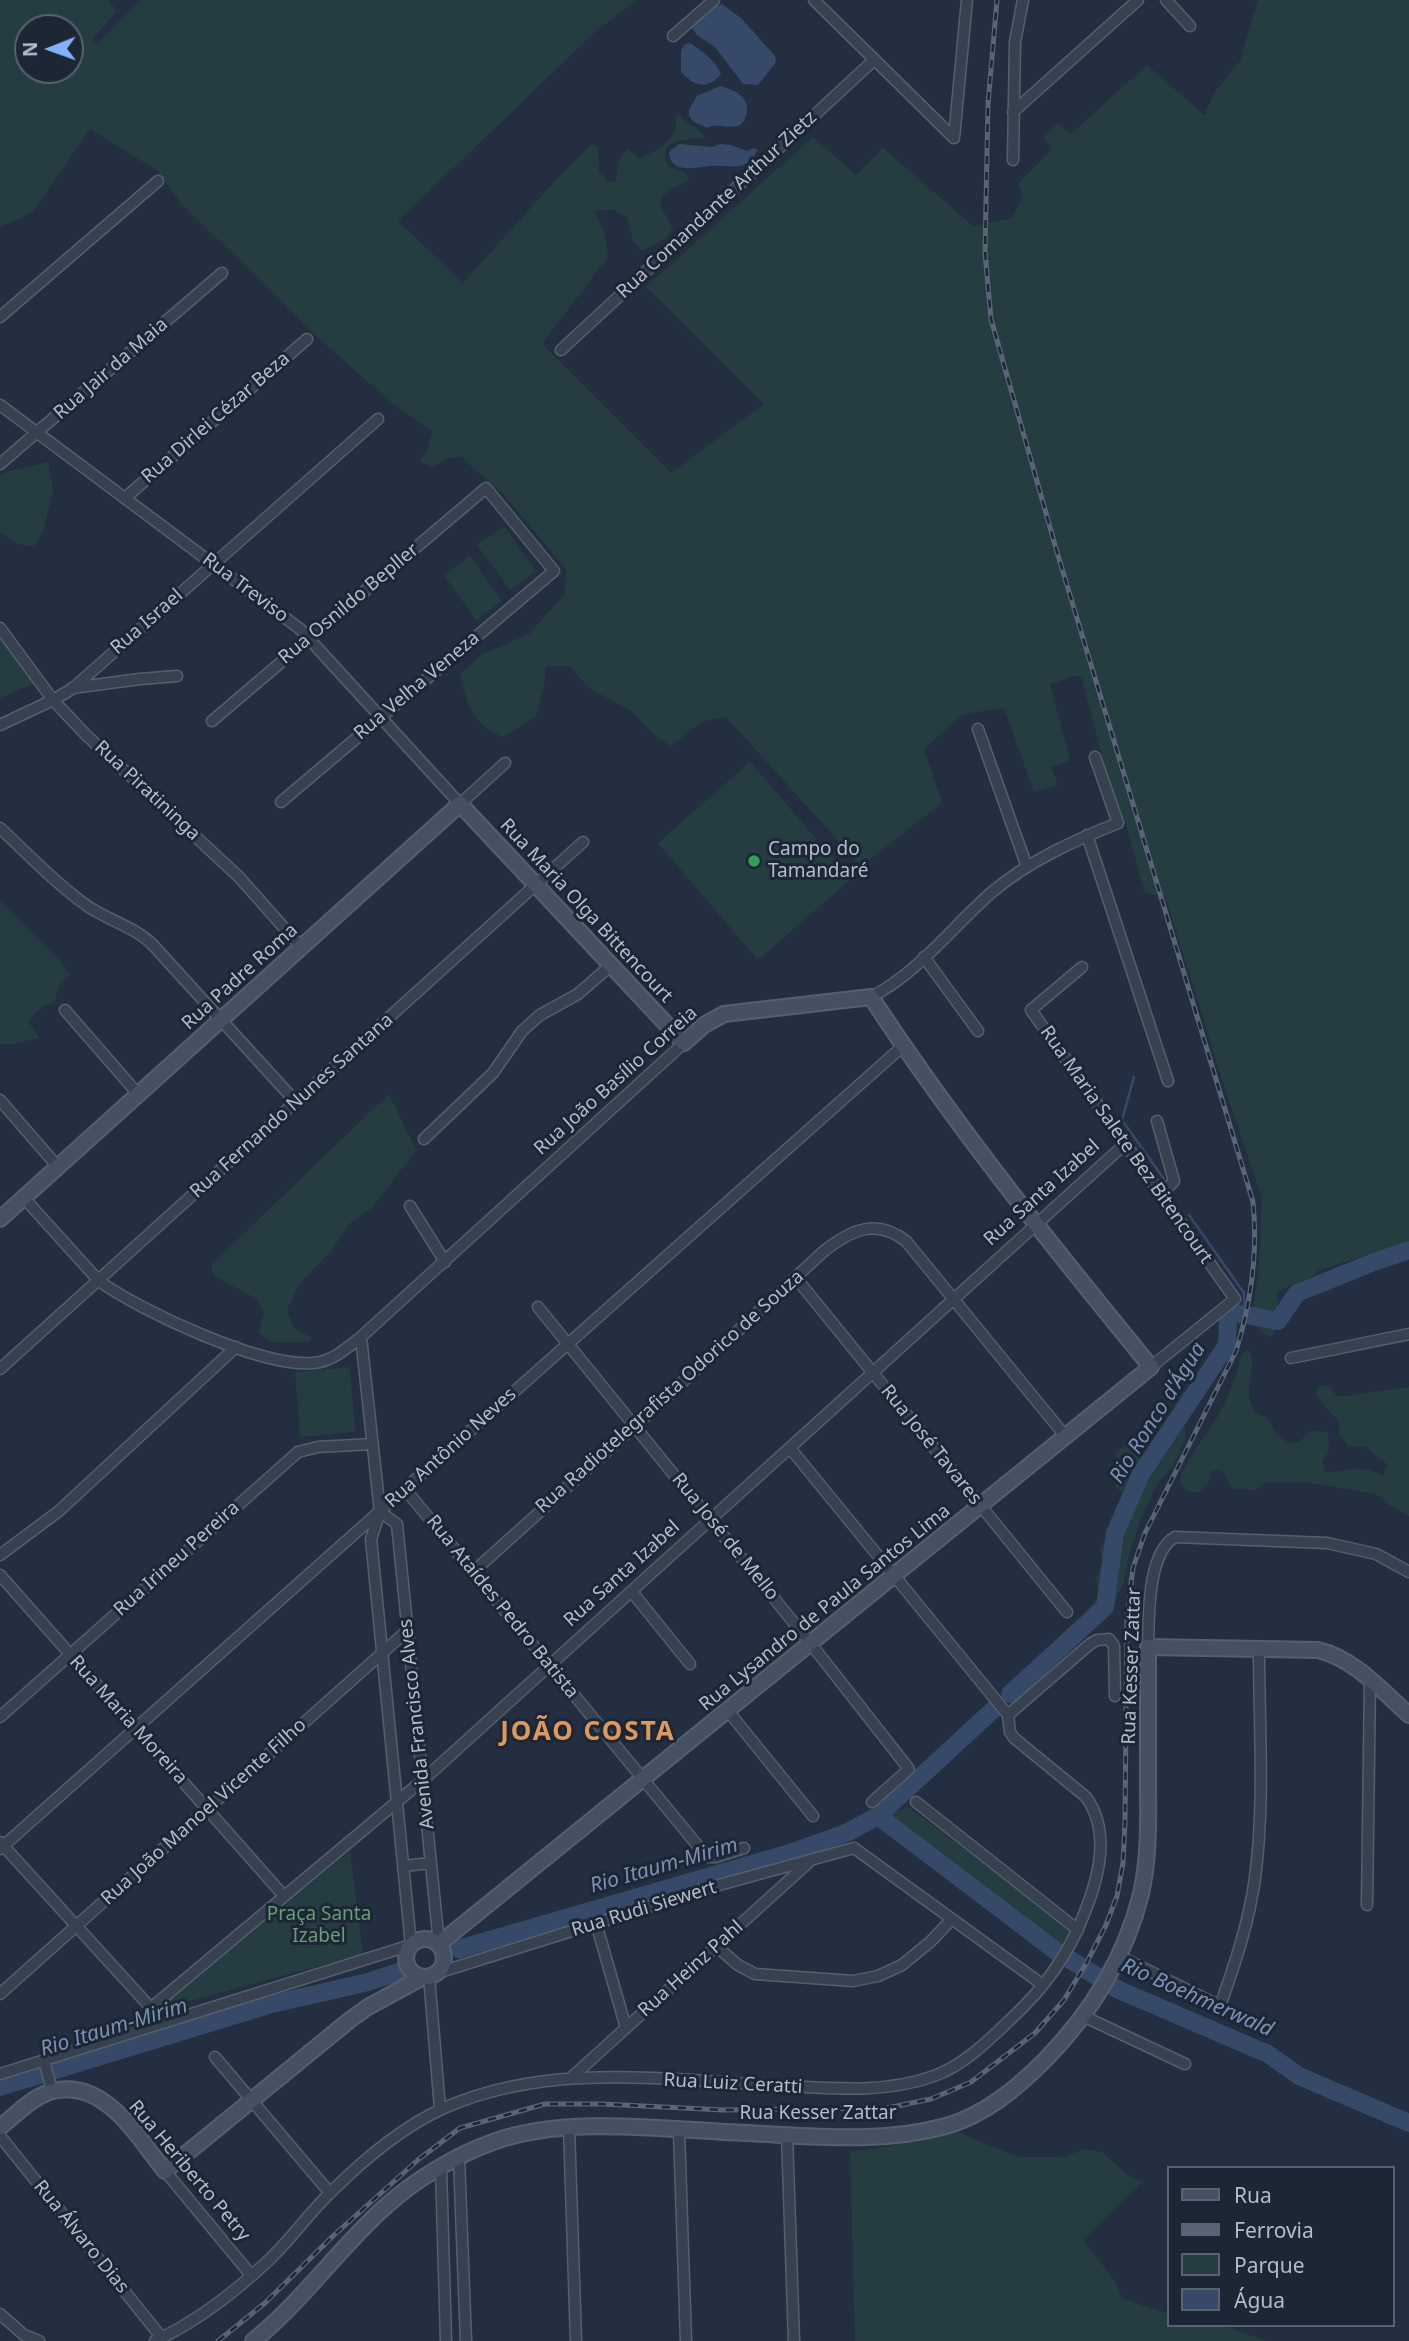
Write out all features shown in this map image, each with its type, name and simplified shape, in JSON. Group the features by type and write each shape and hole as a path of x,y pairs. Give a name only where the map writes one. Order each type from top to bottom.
{"street":[{"path":"673,36 714,0"},
{"path":"814,0 954,138 967,0"},
{"path":"1013,159 1015,42 1023,0"},
{"path":"1013,111 1138,0"},
{"path":"1166,0 1190,26"},
{"name":"Rua Comandante Arthur Zietz","path":"561,350 874,60"},
{"path":"0,317 158,181"},
{"name":"Rua Jair da Maia","path":"0,464 222,273"},
{"name":"Rua Dirlei Cézar Beza","path":"125,498 307,339"},
{"name":"Rua Treviso","path":"0,405 310,638 460,804"},
{"name":"Rua Israel","path":"0,725 72,689 378,419"},
{"name":"Rua Velha Veneza","path":"281,802 554,571 486,488"},
{"name":"Rua Osnildo Bepller","path":"212,721 486,488"},
{"name":"Rua Piratininga","path":"0,628 53,700 86,735 239,877 301,947"},
{"path":"72,689 177,676"},
{"path":"978,729 1027,867"},
{"name":"Rua João Basílio Correia","path":"24,1198 99,1281 164,1318 236,1347 278,1360 316,1363 336,1356 445,1262 704,1025 723,1014 736,1011 871,997 897,981 992,892 1027,867 1087,835 1118,823 1095,757"},
{"name":"Rua Padre Roma","path":"0,1219 505,763"},
{"name":"Rua Maria Olga Bittencourt","path":"460,804 684,1043"},
{"path":"0,828 79,900 144,936 296,1102"},
{"path":"1087,835 1168,1081"},
{"name":"Rua Fernando Nunes Santana","path":"0,1369 583,842"},
{"path":"924,957 978,1031"},
{"path":"424,1139 493,1073 522,1031 540,1016 578,994 610,966"},
{"name":"Rua Maria Salete Bez Bitencourt","path":"1082,967 1031,1010 1235,1299"},
{"path":"871,997 903,1046 1035,1225 1151,1367"},
{"path":"65,1010 138,1094"},
{"name":"Rua Antônio Neves","path":"1,1845 136,1729 903,1046"},
{"path":"0,1100 58,1167"},
{"path":"1157,1121 1174,1181 1161,1195"},
{"name":"Rua Santa Izabel","path":"151,2008 423,1780 1125,1144"},
{"path":"410,1206 445,1262"},
{"name":"Rua Radiotelegrafista Odorico de Souza","path":"472,1572 835,1242 855,1231 876,1228 887,1230 906,1241 954,1300"},
{"name":"Rua José Tavares","path":"796,1278 1067,1612"},
{"name":"Rua Lysandro de Paula Santos Lima","path":"439,1944 1235,1299"},
{"path":"954,1300 1066,1437"},
{"name":"Rua José de Mello","path":"538,1307 909,1769 872,1802"},
{"path":"1291,1358 1409,1334"},
{"name":"Avenida Francisco Alves","path":"361,1337 380,1512 371,1539 411,1945"},
{"path":"0,1555 58,1511 236,1347"},
{"name":"Rua Irineu Pereira","path":"0,1717 298,1452 318,1447 372,1444"},
{"name":"Rua Luiz Ceratti","path":"158,2339 186,2325 251,2276 280,2249 330,2193 386,2145 440,2109 495,2091 573,2077 827,2088 872,2088 904,2084 936,2075 964,2059 1017,2014 1060,1962 1078,1930 1097,1873 1100,1845 1098,1818 1086,1797 1014,1738 1010,1732 1008,1715 790,1448"},
{"name":"Rua Ataídes Pedro Batista","path":"405,1489 707,1857 716,1857 744,1848"},
{"name":"Avenida Francisco Alves","path":"380,1512 397,1524 439,1944"},
{"name":"Rua Kesser Zattar","path":"253,2341 285,2313 378,2213 402,2192 441,2167 492,2142 569,2127 889,2136 931,2129 983,2111 1022,2082 1083,2016 1119,1956 1141,1894 1149,1835 1148,1647 1154,1575 1160,1554 1168,1541 1175,1537 1326,1543 1376,1554 1409,1572"},
{"name":"Rua Maria Moreira","path":"0,1576 284,1896"},
{"path":"632,1592 690,1664"},
{"name":"Rua João Manoel Vicente Filho","path":"0,1994 408,1630"},
{"path":"1008,1715 1090,1644 1104,1639 1109,1639 1114,1646 1115,1696"},
{"path":"1148,1647 1301,1648 1330,1653 1354,1666 1409,1715"},
{"path":"1119,1956 1220,2006 1242,1938 1255,1877 1259,1819 1259,1648"},
{"path":"1367,1905 1370,1679"},
{"path":"728,1711 813,1816"},
{"path":"916,1802 1078,1930"},
{"path":"1,1845 151,2008 145,2027"},
{"name":"Rua Rudi Siewert","path":"429,1976 731,1882 854,1848 952,1919"},
{"name":"Rua Heinz Pahl","path":"573,2077 810,1861"},
{"path":"404,1866 431,1863"},
{"path":"716,1946 738,1965 755,1974 853,1981 878,1976 902,1965 952,1919 1043,1985"},
{"path":"596,1923 626,2028"},
{"path":"0,2074 411,1945 422,1939 439,1944 444,1961 439,1971 368,2007 165,2171"},
{"path":"411,1945 407,1961 412,1972 429,1976"},
{"path":"429,1976 440,2109"},
{"path":"1083,2016 1185,2064"},
{"path":"215,2057 330,2193"},
{"path":"0,2127 26,2106 52,2091 44,2060"},
{"name":"Rua Heriberto Petry","path":"52,2091 76,2090 99,2096 118,2114 251,2276"},
{"path":"569,2127 576,2341"},
{"path":"679,2130 686,2341"},
{"path":"787,2135 794,2341"},
{"name":"Rua Álvaro Dias","path":"0,2136 158,2339"},
{"path":"459,2158 466,2341"},
{"path":"441,2167 446,2341"},
{"path":"441,2191 451,2186 461,2191"},
{"path":"0,2314 24,2335 39,2341"}],"green space":[{"path":"0,0 108,0 117,11 92,39 97,44 141,0 637,0 596,31 398,221 463,283 592,144 598,147 599,171 608,183 616,181 619,160 628,149 640,159 670,138 679,114 699,130 705,138 681,140 666,147 665,160 670,167 685,173 690,180 670,189 662,197 661,207 673,228 665,239 642,251 633,241 627,218 612,209 595,211 605,234 608,257 542,344 671,473 764,404 646,287 813,137 856,175 883,148 973,226 1011,218 1023,197 1018,184 1052,149 1044,137 1058,123 1071,134 1147,65 1204,115 1215,92 1240,61 1258,0 1409,0 1409,1241 1317,1271 1277,1293 1278,1326 1271,1337 1262,1332 1252,1320 1259,1263 1262,1198 1165,896 1145,893 1125,821 1110,787 1082,679 1078,675 1050,684 1070,760 1051,767 1058,785 1034,792 1004,708 963,714 924,749 942,803 861,866 726,717 701,722 671,746 653,734 633,712 589,688 569,666 546,666 536,716 503,737 484,726 472,712 460,674 481,655 529,634 565,594 566,569 504,495 461,457 446,458 434,467 419,462 427,451 432,431 393,404 315,335 180,202 158,171 90,129 33,212 0,227"},
{"path":"48,462 53,491 43,531 34,547 16,543 3,534 0,535 0,476 6,472"},
{"path":"504,526 536,571 510,590 477,545"},
{"path":"470,556 502,601 476,620 444,575"},
{"path":"0,633 38,682 0,698"},
{"name":"Campo do Tamandaré","path":"750,762 851,879 758,960 658,843"},
{"path":"0,901 61,962 70,976 60,984 54,1003 42,1007 28,1021 39,1038 13,1044 0,1044"},
{"path":"389,1094 416,1150 373,1207 349,1224 331,1251 300,1283 287,1310 294,1328 311,1337 311,1342 272,1342 259,1333 264,1312 257,1299 214,1276 211,1265"},
{"path":"1248,1350 1252,1361 1249,1396 1255,1413 1267,1417 1276,1434 1289,1444 1300,1441 1312,1430 1328,1432 1329,1451 1322,1462 1325,1473 1361,1469 1383,1476 1388,1465 1365,1446 1349,1447 1339,1434 1339,1422 1316,1393 1319,1386 1328,1386 1338,1397 1409,1387 1409,1516 1376,1494 1312,1483 1266,1482 1256,1490 1233,1489 1221,1470 1211,1471 1209,1482 1199,1492 1188,1491 1180,1483 1185,1467 1228,1396 1240,1358"},
{"path":"350,1367 355,1432 300,1437 295,1372"},
{"path":"1183,1392 1191,1392 1194,1404 1185,1420 1185,1440 1173,1466 1157,1484 1142,1516 1129,1554 1123,1584 1110,1613 1019,1693 1016,1683 1058,1644 1102,1593 1095,1579 1104,1563 1100,1549 1120,1516 1127,1497 1115,1486 1126,1468 1115,1455 1124,1446 1146,1454 1159,1441 1160,1430 1169,1422"},
{"path":"908,1807 1067,1925 1068,1935 1053,1957 1048,1957 894,1836 891,1814"},
{"name":"Praça Santa Izabel","path":"350,1851 363,1954 160,2009"},
{"path":"957,2132 1018,2157 1063,2157 1085,2149 1102,2152 1127,2175 1142,2182 1083,2240 1115,2281 1123,2299 1168,2314 1168,2327 1228,2327 1266,2341 855,2341 850,2152"}],"water":[{"path":"722,4 742,19 775,56 776,62 758,85 743,84 715,47 692,29 706,11"},
{"path":"690,43 708,56 721,74 711,83 701,85 681,72 681,50 685,44"},
{"path":"720,86 741,96 747,104 743,122 732,127 707,128 694,122 689,116 689,110 697,96"},
{"path":"679,144 712,147 720,144 747,151 754,148 758,150 743,165 684,168 678,167 670,159 669,152"}],"waterway":[{"path":"1134,1077 1122,1120 1164,1179"},
{"path":"1189,1215 1244,1293 1244,1305 1236,1313"},
{"name":"Rio Ronco d'Água","path":"1010,1694 1105,1607 1115,1533 1141,1474 1227,1345 1228,1316 1236,1313 1278,1321 1297,1293 1409,1250"},
{"name":"Rio Itaum-Mirim","path":"459,1949 787,1854 846,1833 878,1816 994,1709"},
{"name":"Rio Boehmerwald","path":"878,1816 1056,1951 1119,1990 1268,2054 1299,2076 1409,2123"},
{"name":"Rio Itaum-Mirim","path":"0,2087 272,2004 368,1982 404,1970"}],"railway":[{"path":"218,2341 265,2303 333,2236 419,2159 460,2128 545,2104 724,2110 887,2108 931,2099 971,2082 1035,2033 1064,2000 1106,1925 1117,1896 1123,1863 1127,1615 1133,1568 1145,1533 1236,1351 1246,1315 1252,1277 1255,1240 1253,1202 1057,552 991,319 985,252 988,104 997,0"}],"place":[{"name":"Campo do Tamandaré","path":"754,861"}],"district":[{"name":"JOÃO COSTA","path":"588,1733"}]}
